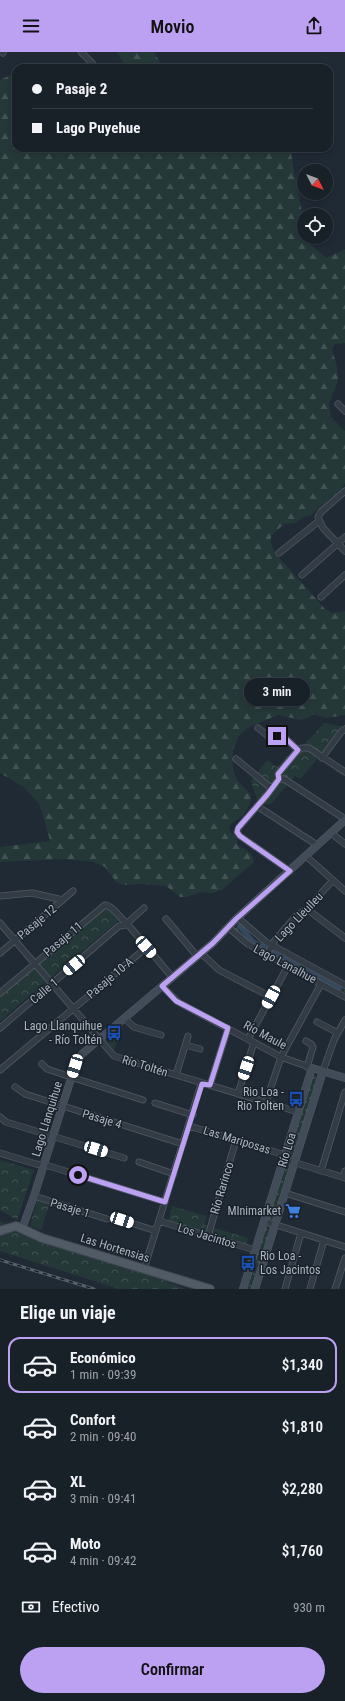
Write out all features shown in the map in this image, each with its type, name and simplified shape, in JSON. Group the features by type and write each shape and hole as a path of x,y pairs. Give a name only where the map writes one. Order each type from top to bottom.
{"main road":[{"path":"0,1231 19,1227"},
{"name":"Las Hortensias","path":"19,1227 48,1240 210,1289"}],"street":[{"path":"81,52 93,64"},
{"path":"338,404 345,411"},
{"path":"345,491 321,512 319,516 319,521 337,544 345,551"},
{"path":"279,553 319,521"},
{"path":"302,575 345,537"},
{"path":"321,597 345,575"},
{"path":"258,728 272,739 279,735 283,736 298,750"},
{"path":"322,758 340,732 345,729"},
{"path":"290,871 238,834 238,829 279,779 278,774 301,748 308,748 345,772"},
{"path":"236,759 271,788"},
{"path":"279,779 284,779 345,819"},
{"path":"257,806 317,845"},
{"name":"Lago Llanquihue","path":"19,1227 34,1196 79,1057 218,939 228,927 345,819"},
{"path":"331,832 345,844"},
{"path":"306,856 345,891"},
{"name":"Lago Lleulleu","path":"267,954 271,946 296,916 307,910 333,880"},
{"name":"Pasaje 12","path":"0,953 73,891"},
{"path":"0,896 32,893 63,900"},
{"name":"Pasaje 11","path":"0,993 104,905 109,906 125,925"},
{"name":"Calle 1","path":"0,1028 119,926 125,925 144,908"},
{"path":"307,910 345,938"},
{"name":"Lago Lanalhue","path":"238,918 271,946 345,985"},
{"path":"166,919 199,954 219,970 271,997"},
{"name":"Río Toltén","path":"0,923 116,1057 298,1112"},
{"path":"125,925 130,927 172,977"},
{"name":"Lago Lanalhue","path":"228,927 244,942 345,997"},
{"name":"Pasaje 10-A","path":"0,1070 146,947"},
{"path":"248,1039 288,966"},
{"path":"266,1102 281,1057 321,984"},
{"name":"Río Maule","path":"162,986 176,1001 281,1057 345,1078"},
{"path":"124,1018 134,1027 161,1035"},
{"name":"Río Loa","path":"255,1289 328,1053 345,1020"},
{"path":"317,1022 338,1033"},
{"path":"210,1085 228,1028"},
{"path":"176,1075 188,1036"},
{"path":"306,1041 313,1047 309,1067"},
{"path":"238,1094 254,1042"},
{"path":"186,1045 200,1049"},
{"path":"42,1064 47,1069 143,1100"},
{"name":"Río Loa","path":"243,1289 298,1112 309,1067"},
{"path":"144,1269 202,1084"},
{"name":"Pasaje 4","path":"15,1087 22,1093 183,1144"},
{"path":"321,1171 345,1092"},
{"path":"155,1103 192,1115"},
{"path":"0,1117 6,1122 124,1158"},
{"name":"Las Mariposas","path":"189,1126 236,1140 284,1157 295,1163 344,1176"},
{"name":"Río Rarinco","path":"208,1236 236,1140"},
{"path":"0,1153 165,1202"},
{"path":"139,1162 174,1174"},
{"path":"285,1193 345,1212"},
{"name":"Pasaje 1","path":"34,1196 107,1219"},
{"path":"122,1220 156,1231"},
{"name":"Los Jacintos","path":"159,1221 255,1250"},
{"path":"264,1221 345,1247"},
{"path":"285,1289 301,1233"},
{"path":"310,1289 324,1240"},
{"path":"109,1248 147,1259"},
{"path":"335,1289 345,1258"}],"green space":[{"path":"117,52 154,52 161,64 124,64"},
{"path":"12,74 12,152 291,152 297,186 297,200 300,200 301,208 297,208 297,244 310,244 326,258 345,249 345,343 335,344 332,349 337,367 338,381 329,404 331,417 345,431 345,483 342,488 311,515 303,517 295,523 284,524 271,536 271,543 275,553 325,609 332,613 345,611 345,715 325,718 313,714 308,718 301,720 278,715 247,728 238,737 233,750 233,769 237,780 251,795 251,797 245,812 232,823 229,828 231,833 237,837 237,845 252,856 254,862 222,890 212,893 201,892 187,897 180,897 166,886 143,884 124,885 116,882 105,867 93,862 65,859 0,862 0,847 50,841 40,805 25,788 0,773 0,80"},
{"path":"324,723 345,727 327,752 322,753 300,779 295,776 271,804 259,805 251,781 267,760 277,767 296,747 304,745"},
{"path":"105,907 108,907 119,920 0,1021 0,996"},
{"path":"239,924 254,939 275,952 345,988 345,992 250,943 234,929"},
{"path":"123,1026 114,1050 107,1042 108,1039"},
{"path":"316,1075 318,1077 252,1289 246,1289 313,1076"},
{"path":"0,1160 34,1170 17,1220 0,1210"},
{"path":"37,1200 49,1205 41,1230 30,1226"},
{"path":"172,1206 207,1216 204,1225 248,1238 246,1244 168,1222"},
{"path":"0,1221 33,1238 143,1272 185,1289 119,1289 0,1251"}],"waterway":[{"path":"240,926 253,942 339,988"}],"railway":[{"path":"0,1260 94,1289"}],"place":[{"name":"Lago Llanquihue - Río Toltén","path":"114,1033"},
{"name":"Rio Loa - Rio Tolten","path":"296,1099"},
{"name":"MInimarket","path":"293,1211"},
{"name":"Rio Loa - Los Jacintos","path":"248,1263"}],"route":[{"path":"78,1175 165,1202 202,1084 210,1085 228,1028 176,1001 162,986 218,939 236,919 290,871 238,835 237,832 238,828 279,779 278,774 298,750 283,736 277,736"}]}
